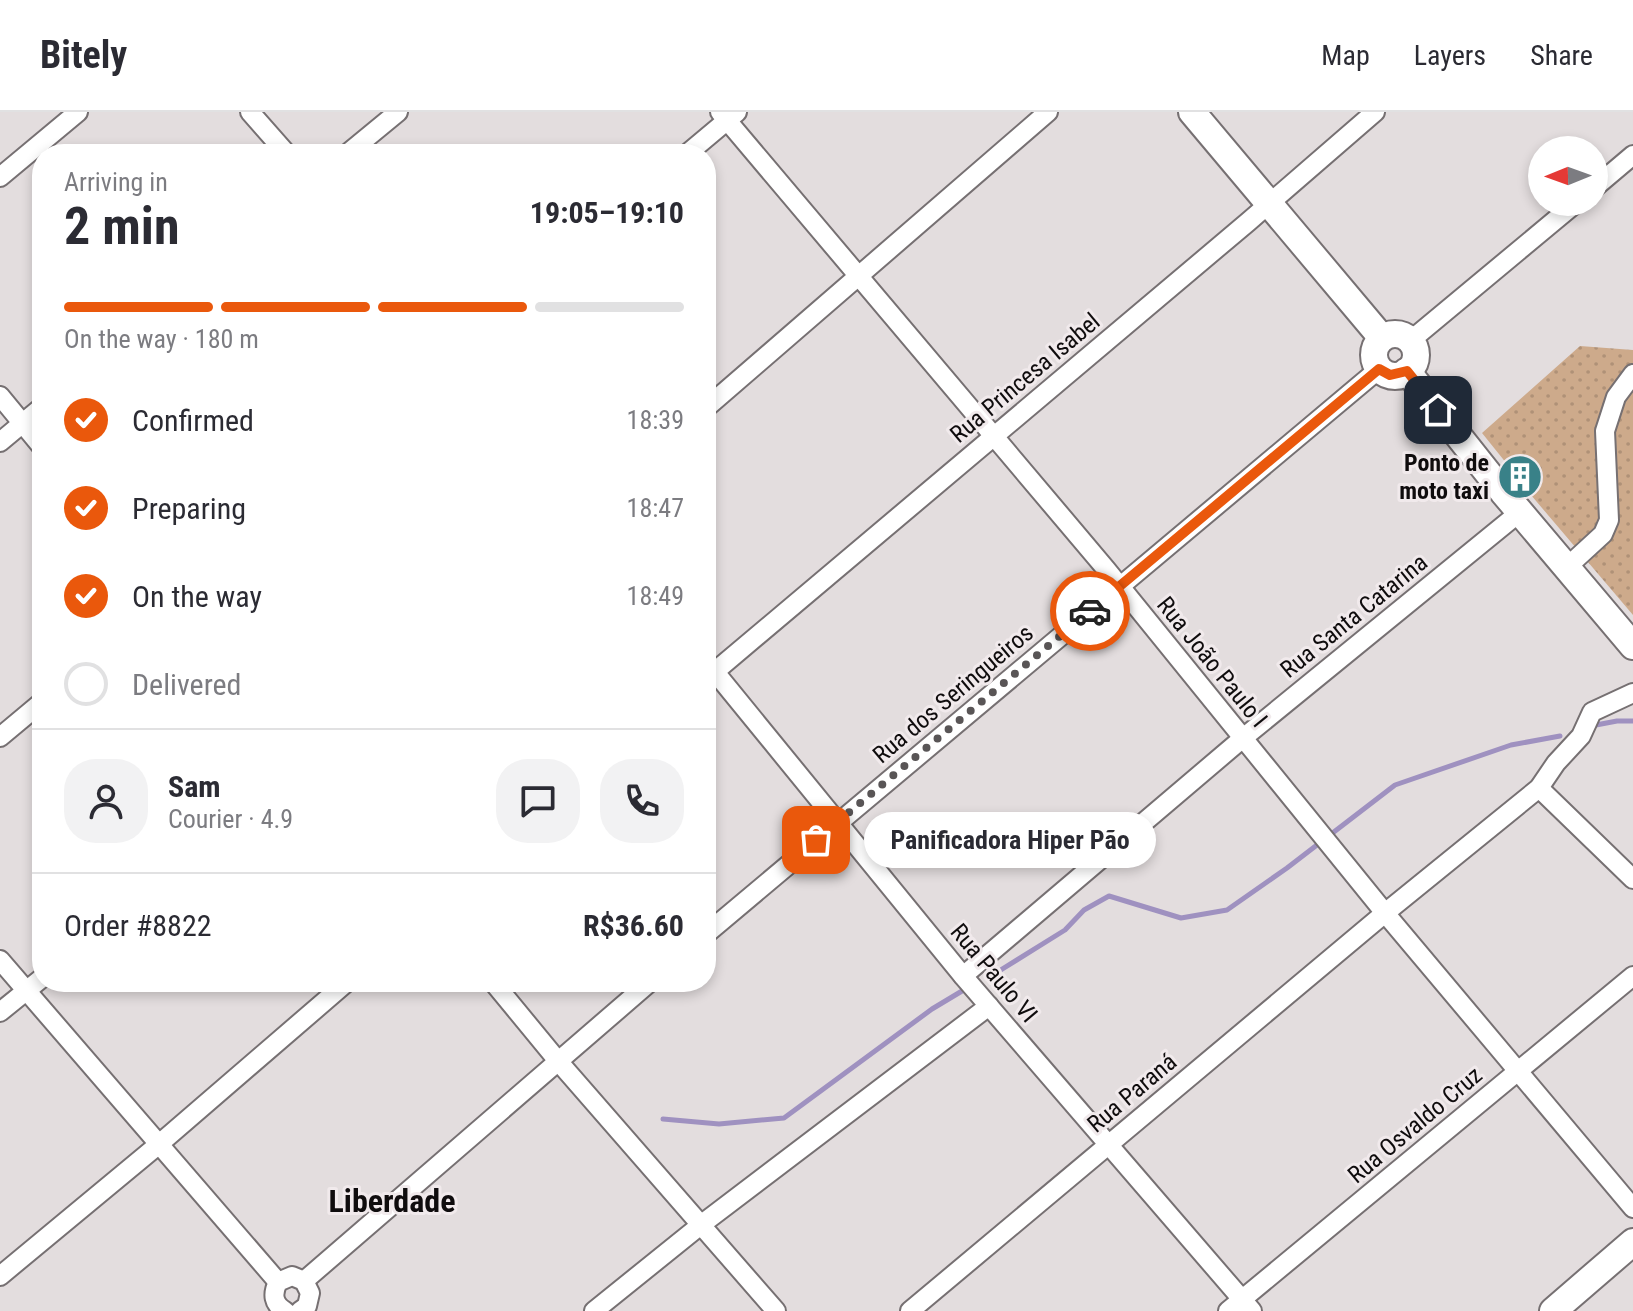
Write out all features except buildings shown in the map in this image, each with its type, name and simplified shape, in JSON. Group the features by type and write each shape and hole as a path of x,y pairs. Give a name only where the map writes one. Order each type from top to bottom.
{"street":[{"path":"40,144 78,112"},
{"path":"250,112 278,144"},
{"path":"359,144 398,112"},
{"path":"716,399 1048,112"},
{"path":"1192,112 1382,338"},
{"name":"Rua Princesa Isabel","path":"716,664 1375,112"},
{"path":"698,144 728,115"},
{"name":"Rua João Paulo I","path":"728,115 858,276 1120,586 1385,913 1633,1208"},
{"path":"0,177 32,150"},
{"path":"1608,176 1633,155"},
{"path":"1410,341 1560,216"},
{"path":"1393,334 1410,341 1414,346 1415,360 1407,371 1390,375 1379,369 1374,356 1377,343 1382,338 1393,334"},
{"name":"Rua dos Seringueiros","path":"716,925 1379,369"},
{"path":"1407,371 1633,646"},
{"path":"1566,568 1603,534 1609,520 1605,431 1616,397 1633,374"},
{"path":"0,396 32,435"},
{"path":"0,442 32,415"},
{"name":"Rua Santa Catarina","path":"963,976 1243,738 1520,512"},
{"name":"Rua Paulo VI","path":"716,678 1241,1307"},
{"name":"Rua Paraná","path":"910,1311 1539,788 1556,763 1581,736 1592,712 1633,693"},
{"path":"0,737 32,710"},
{"path":"1539,788 1633,879"},
{"path":"0,960 278,1282"},
{"name":"Rua Osvaldo Cruz","path":"1241,1307 1633,976"},
{"path":"0,1012 32,987"},
{"path":"0,1276 335,992"},
{"path":"501,992 776,1311"},
{"path":"304,1281 638,992"},
{"path":"594,1311 702,1224 989,1006"},
{"path":"1553,1311 1633,1242"},
{"path":"278,1309 274,1293 278,1282 292,1276 308,1286 310,1299 301,1311"}],"shaded area":[{"path":"1580,346 1633,350 1633,615 1525,488 1533,480 1518,463 1511,469 1482,433"}],"waterway":[{"path":"1596,725 1633,721"},
{"path":"991,976 1065,930 1084,910 1109,896 1181,918 1227,910 1395,785 1511,745 1560,736"},
{"path":"663,1119 719,1124 784,1118 932,1009 962,991"}],"way so far":[{"path":"816,840 1090,611"}],"place":[{"name":"Ponto de moto taxi","path":"1520,477"},
{"name":"Panificadora Hiper Pão","path":"816,840"}],"district":[{"name":"Liberdade","path":"392,1201"}],"route":[{"path":"1090,611 1379,369 1390,375 1407,371 1438,410"}]}
